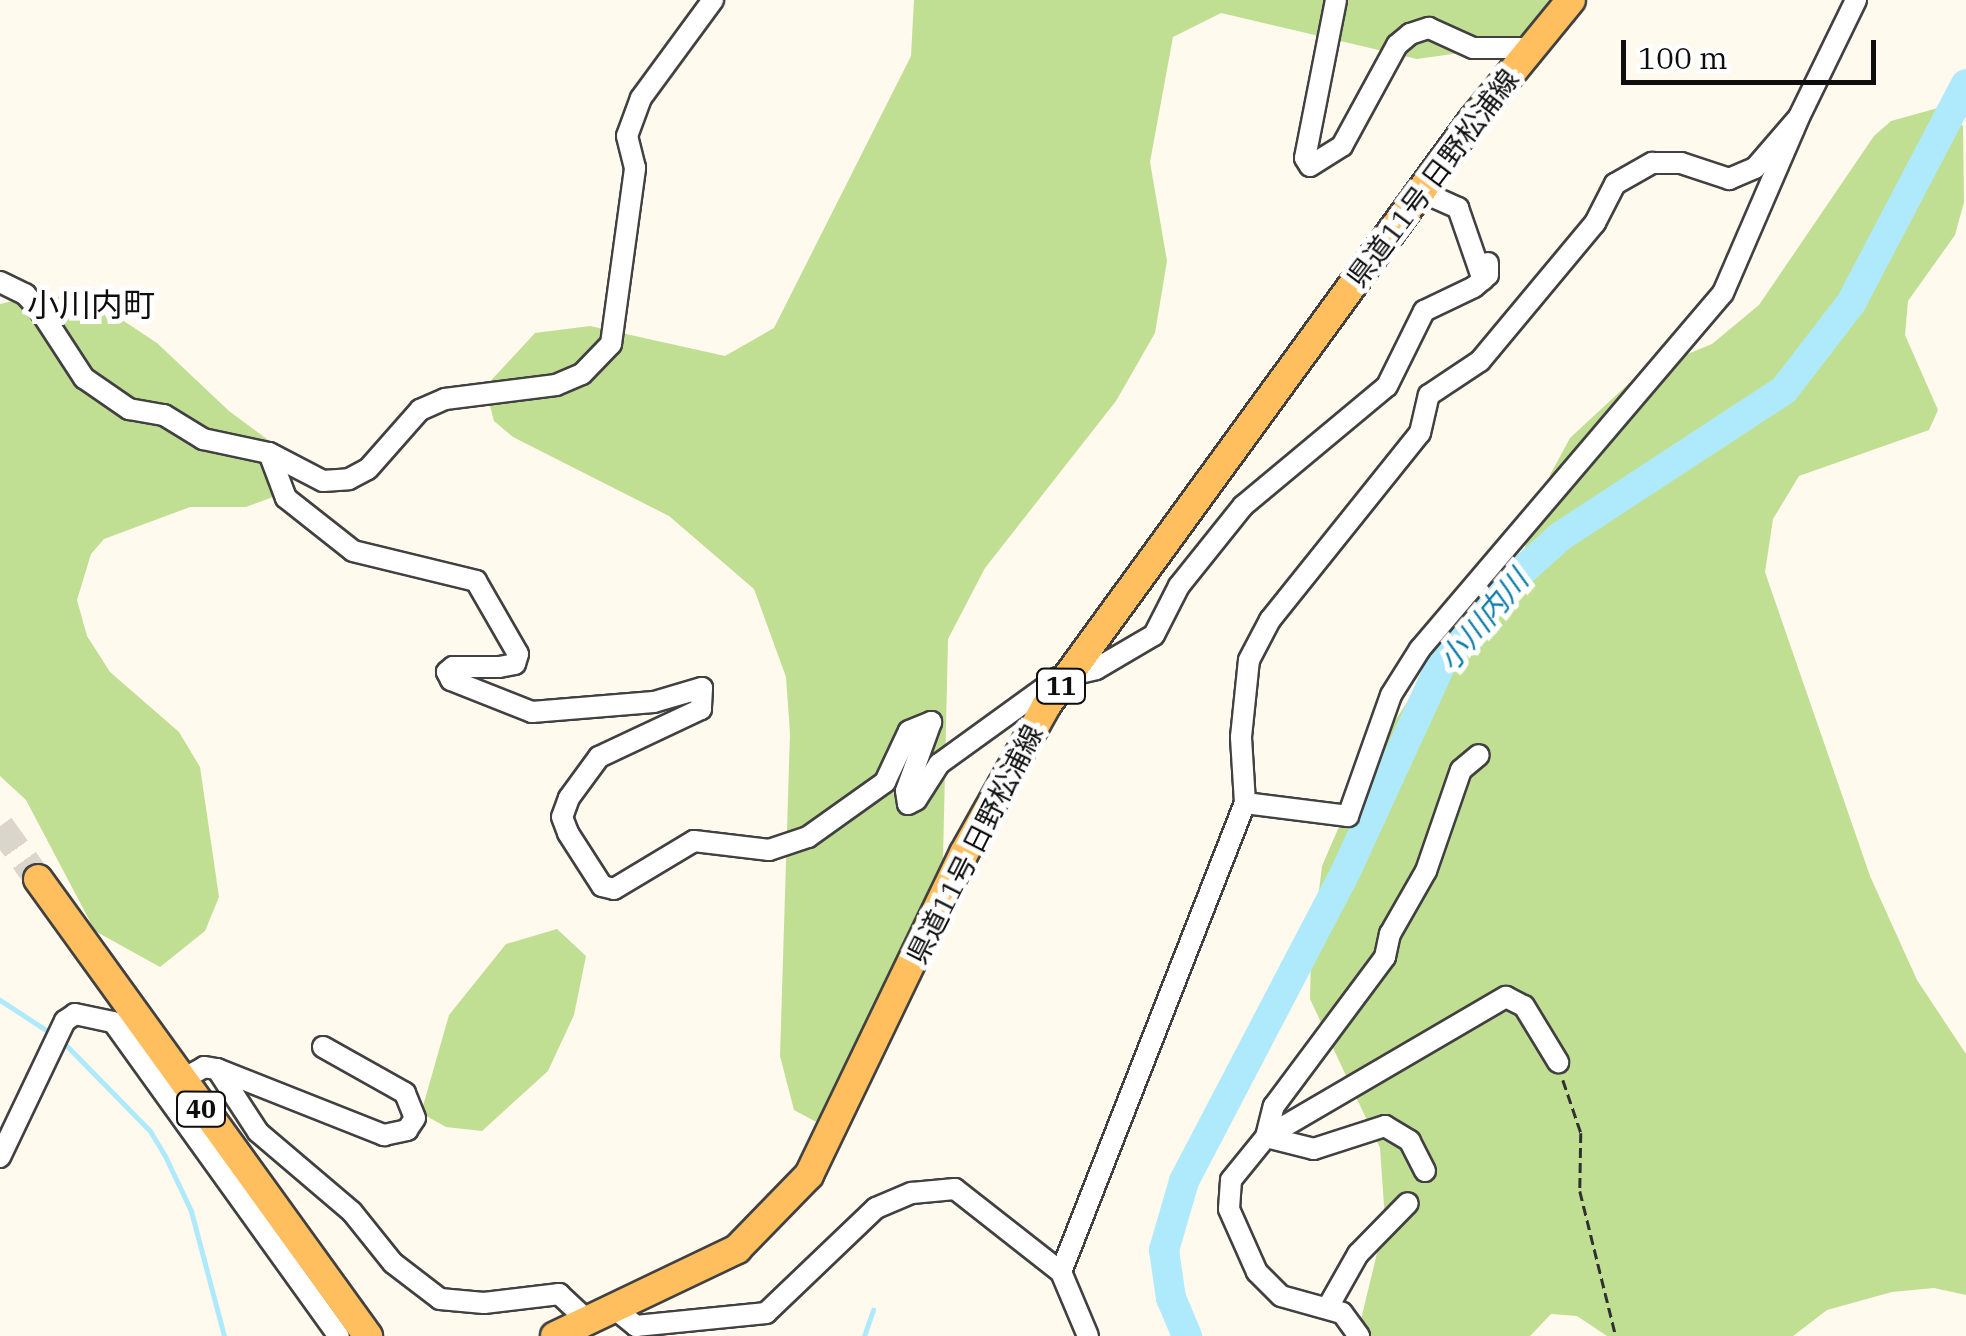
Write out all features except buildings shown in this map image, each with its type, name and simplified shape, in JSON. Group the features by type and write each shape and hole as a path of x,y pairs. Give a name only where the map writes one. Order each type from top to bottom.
{"main road":[{"name":"県道11号 日野松浦線","path":"555,1336 737,1250 809,1175 964,853 1069,674 1420,191 1571,0"},
{"name":"40","path":"38,879 368,1336"}],"street":[{"path":"0,282 25,294 41,312 84,378 130,409 164,416 203,439 268,454 322,481 349,479 368,469 433,405 556,385 582,374 611,344 634,168 627,136 641,98 713,0"},
{"path":"1336,0 1305,158 1310,166 1350,136 1377,78 1410,34 1429,28 1473,48 1532,48"},
{"path":"1060,1272 1246,803 1242,736 1249,660 1316,554 1420,433 1429,395 1480,361 1595,223 1615,184 1652,163 1681,163 1728,179 1755,168 1798,116 1856,0"},
{"path":"1246,803 1348,816 1391,695 1420,648 1723,293 1797,135 1798,116"},
{"path":"268,454 286,498 353,550 476,580 518,654 515,664 500,668 452,666 447,672 451,680 532,712 654,702 702,688 701,709 599,757 569,798 562,817 568,834 602,886 614,888 694,840 768,850 808,837 885,782 908,731 931,722 933,732 906,791 908,804 916,800 940,764 1069,674 1096,668 1154,635 1180,586 1243,506 1387,386 1424,311 1485,271 1458,208 1420,191"},
{"path":"1266,1138 1274,1106 1385,957 1390,934 1426,872 1461,770 1479,755"},
{"path":"1359,1336 1342,1313 1282,1296 1257,1272 1229,1210 1231,1180 1266,1138 1506,998 1524,1006 1558,1062"},
{"path":"0,1157 65,1021 86,1014 113,1022 339,1336"},
{"path":"181,1080 204,1067 216,1069 384,1135 407,1130 416,1118 405,1093 324,1047"},
{"path":"216,1069 258,1132 352,1212 425,1290 440,1299 484,1303 559,1294 588,1321"},
{"path":"1266,1138 1314,1149 1384,1126 1410,1141 1426,1171"},
{"path":"615,1309 636,1326 766,1312 876,1208 912,1193 955,1189 1060,1272 1088,1336"},
{"path":"1328,1307 1358,1254 1408,1204"}],"path":[{"path":"1558,1062 1581,1133 1580,1191 1616,1336"}],"green space":[{"path":"914,0 1565,0 1517,45 1417,59 1221,13 1173,37 1150,162 1167,261 1155,333 1116,401 985,568 948,639 942,903 820,1124 794,1110 780,1056 790,733 786,677 754,589 669,516 513,437 494,421 485,387 535,333 590,326 725,356 774,328 911,56"},
{"path":"1938,108 1963,126 1964,202 1955,235 1908,301 1905,335 1938,410 1929,430 1799,476 1773,519 1765,572 1870,876 1917,980 1966,1054 1966,1295 1934,1288 1892,1292 1827,1310 1793,1336 1607,1336 1577,1316 1551,1314 1530,1336 1357,1336 1385,1220 1380,1148 1310,999 1322,866 1364,769 1413,693 1473,643 1509,593 1550,475 1570,438 1639,374 1712,344 1759,305 1874,136 1891,121"},
{"path":"34,296 89,298 157,343 229,411 279,448 294,472 281,494 246,507 190,507 104,539 91,554 77,600 87,636 110,672 179,732 200,767 219,897 205,931 160,967 95,931 26,800 0,776 0,304"},
{"path":"557,929 586,956 574,1015 548,1071 482,1131 446,1127 421,1113 449,1015 506,944"}],"waterway":[{"name":"小川内川","path":"1187,1336 1171,1298 1164,1250 1184,1181 1345,873 1442,662 1503,588 1561,536 1784,390 1851,303 1966,84"},
{"path":"0,1000 52,1034"},
{"path":"61,1040 150,1131 166,1158 191,1211 224,1336"},
{"path":"864,1336 873,1310"}],"tunnel":[{"path":"0,826 38,879"}],"district":[{"name":"小川内町","path":"91,304"}]}
